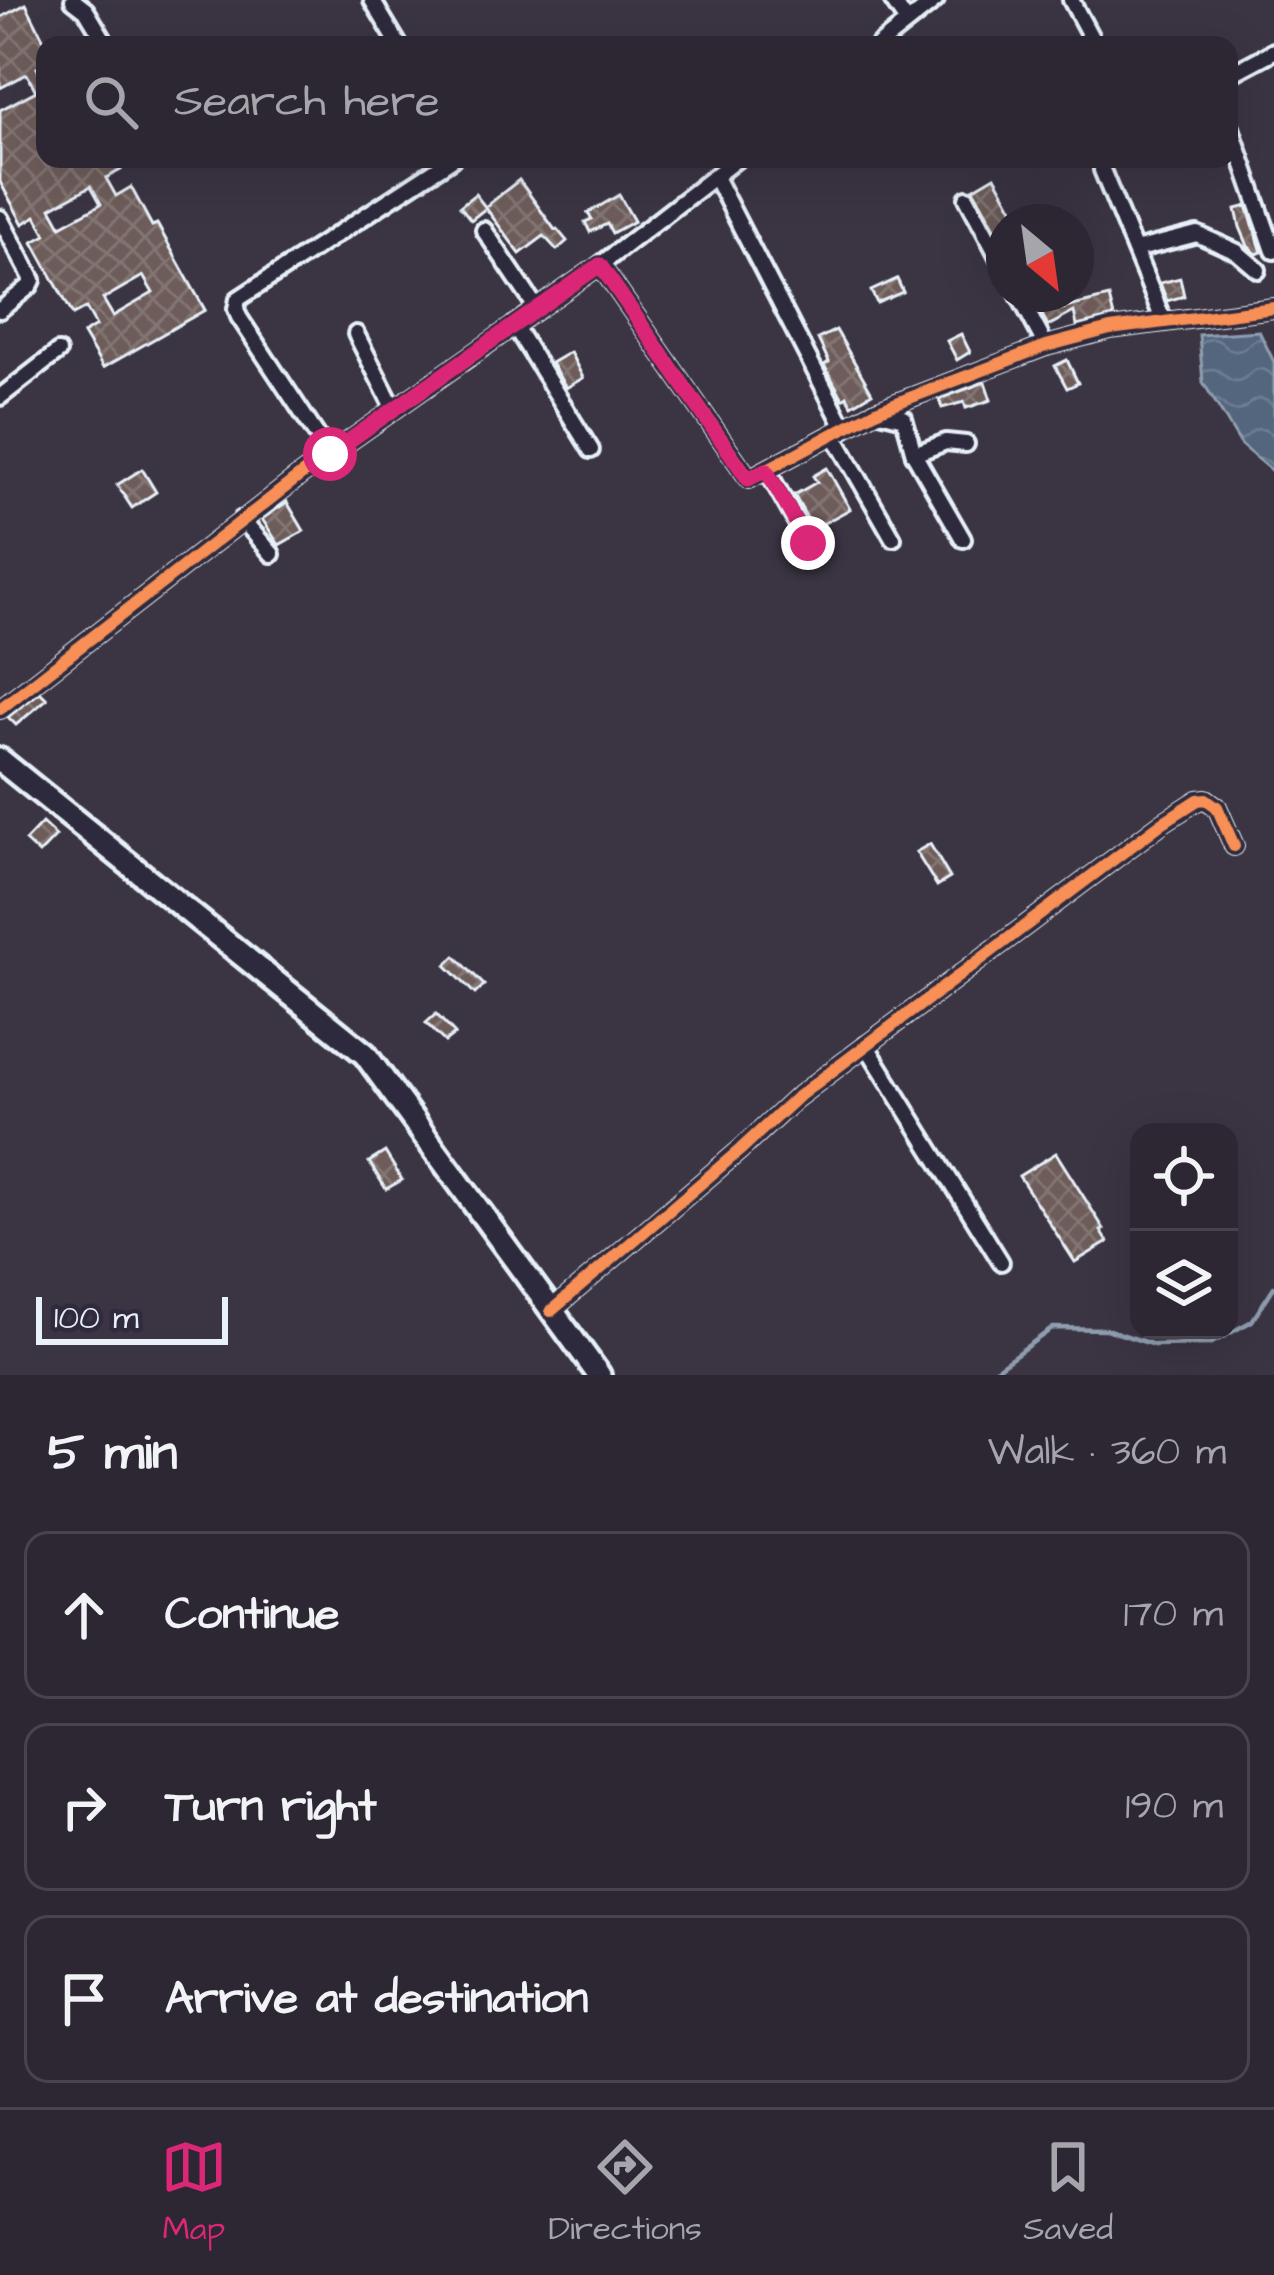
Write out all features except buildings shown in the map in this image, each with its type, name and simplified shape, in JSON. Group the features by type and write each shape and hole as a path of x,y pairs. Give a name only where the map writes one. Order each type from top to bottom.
{"main road":[{"path":"0,760 365,1054 599,1375"}],"street":[{"path":"73,0 86,10 102,36"},
{"path":"372,0 394,36"},
{"path":"892,0 907,22"},
{"path":"890,36 936,0"},
{"path":"1071,0 1090,36"},
{"path":"1238,70 1274,51"},
{"path":"1238,148 1274,251"},
{"path":"330,454 239,317 238,299 438,168"},
{"path":"0,709 242,519 600,265 726,168"},
{"path":"1102,170 1164,322"},
{"path":"715,177 893,538"},
{"path":"967,198 986,234"},
{"path":"0,218 33,280 0,310"},
{"path":"484,230 537,309"},
{"path":"1135,250 1197,234 1237,252 1258,270"},
{"path":"600,265 748,479 876,411 1046,346 1110,329 1274,308"},
{"path":"1028,312 1046,346"},
{"path":"514,325 591,450"},
{"path":"356,334 394,409"},
{"path":"0,397 58,352"},
{"path":"876,411 904,418 914,454 963,538"},
{"path":"914,454 946,442 966,444"},
{"path":"766,470 808,543"},
{"path":"242,519 272,554"},
{"path":"551,1311 795,1099 1162,823 1206,799 1217,808 1234,846"},
{"path":"866,1045 1001,1262"}],"water":[{"path":"1259,331 1274,362 1274,473 1242,446 1203,382 1199,335"}],"waterway":[{"path":"987,1375 1053,1328 1106,1329 1154,1345 1210,1344 1252,1321 1274,1287"}],"cycle path":[{"path":"0,709 301,475 600,265 749,479 878,410 1046,346 1110,329 1274,308"},
{"path":"551,1311 795,1099 1162,823 1206,799 1217,807 1234,846"}],"route":[{"path":"330,454 600,265 748,479 766,470 808,543"}]}
